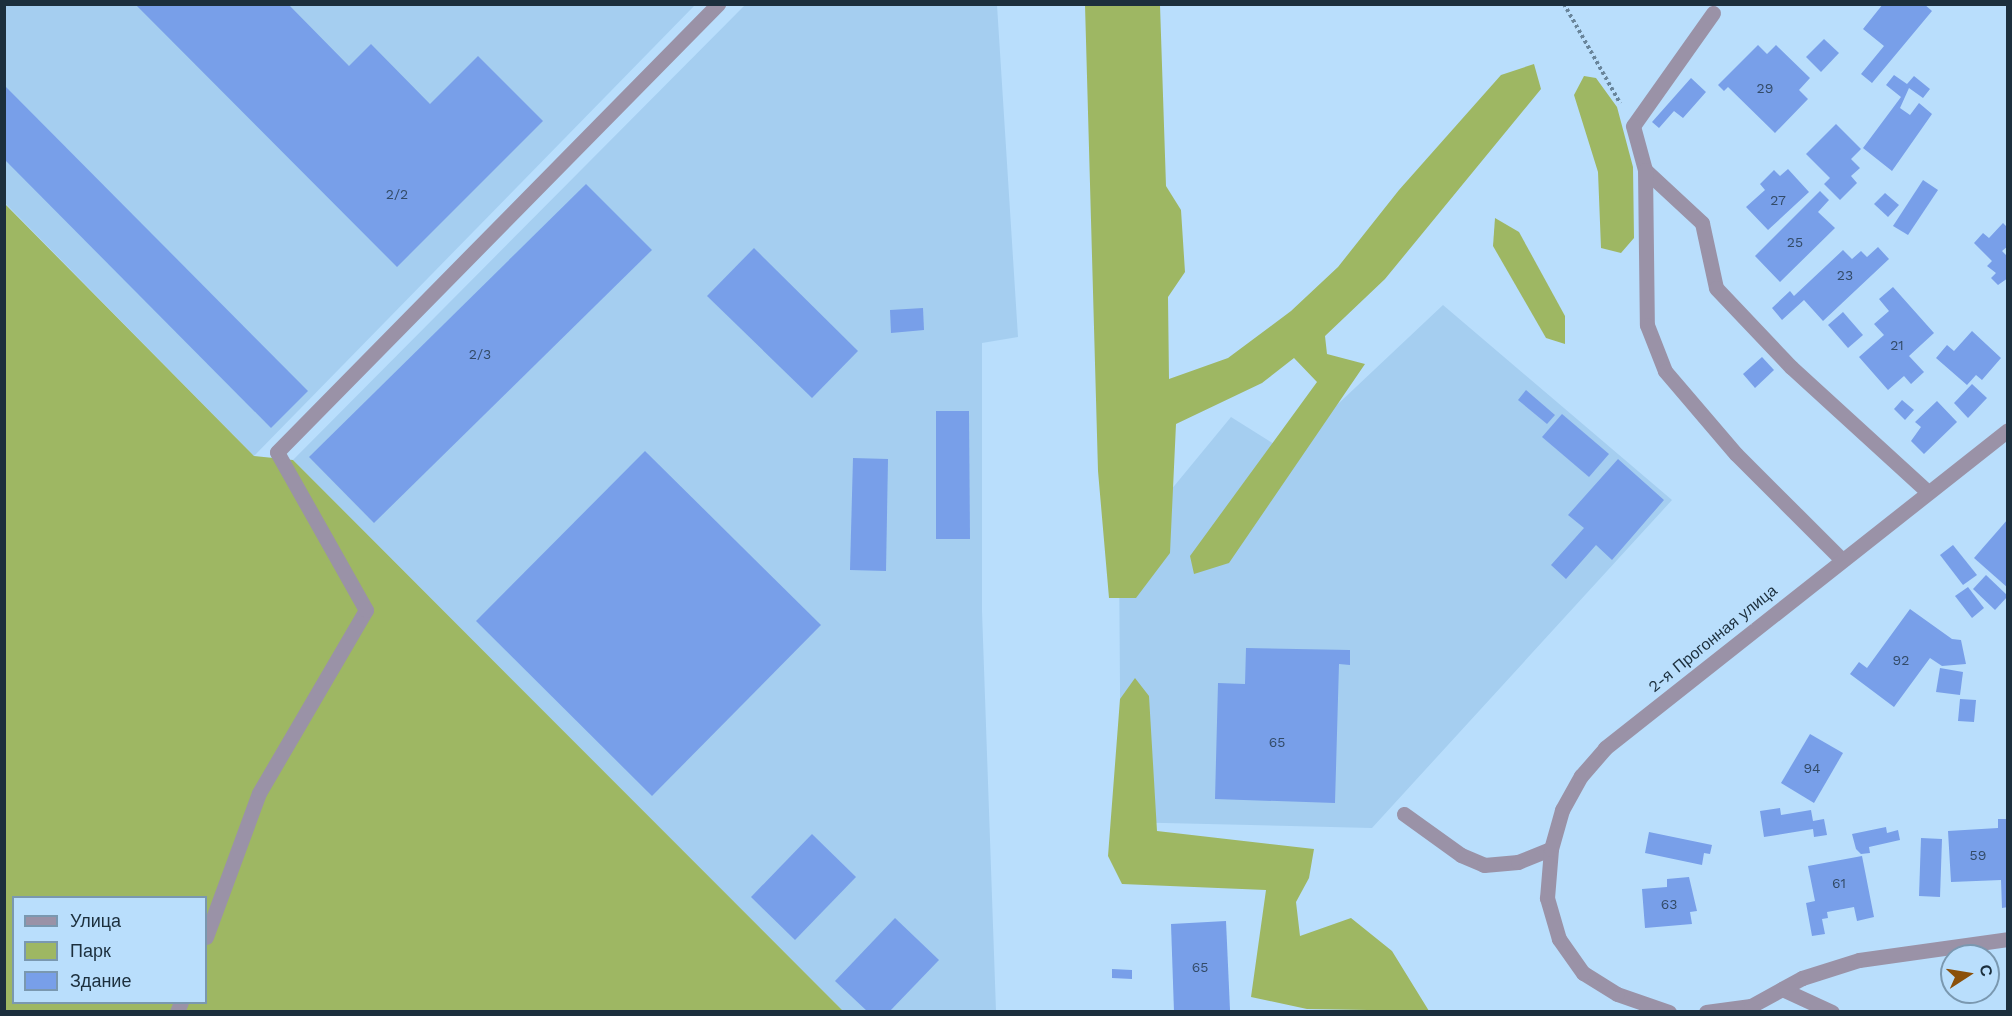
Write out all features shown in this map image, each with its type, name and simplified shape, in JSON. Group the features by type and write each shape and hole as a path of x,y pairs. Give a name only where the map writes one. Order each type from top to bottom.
{"street":[{"path":"207,934 259,794 366,610 277,452 718,4"},
{"path":"1713,13 1633,126 1645,170 1647,325 1665,371 1736,454 1842,560"},
{"path":"1645,170 1702,223 1716,288 1791,367 1928,492"},
{"name":"2-я Прогонная улица","path":"1669,1011 1617,994 1583,973 1559,939 1547,898 1551,849 1562,810 1581,776 1605,748 1928,492 2004,436"},
{"path":"1404,814 1461,855 1484,865 1518,862 1551,849"},
{"path":"1706,1011 1750,1009 1782,989 1859,960 2007,939"},
{"path":"1782,989 1832,1011"}],"path":[{"path":"1564,4 1633,126"}],"shaded area":[{"path":"4,5 695,5 254,456 5,203"},
{"path":"745,5 997,5 1018,337 982,343 982,611 996,1011 843,1011 293,460"},
{"path":"1443,305 1672,500 1372,828 1121,822 1119,553 1231,417 1287,452"}],"green space":[{"path":"1085,5 1160,5 1166,186 1181,210 1185,272 1168,297 1169,379 1228,358 1291,311 1338,267 1399,190 1501,75 1534,64 1541,89 1385,279 1325,336 1327,354 1365,364 1229,563 1194,574 1190,556 1317,382 1294,358 1262,383 1176,424 1170,553 1136,598 1109,598 1098,471"},
{"path":"1584,76 1596,78 1617,107 1633,167 1634,238 1621,253 1601,248 1598,172 1574,95"},
{"path":"4,203 254,456 293,460 843,1011 5,1011"},
{"path":"1495,218 1519,232 1565,316 1565,344 1546,338 1493,246"},
{"path":"1135,678 1149,696 1157,831 1314,849 1309,878 1296,902 1300,936 1351,918 1392,951 1429,1011 1307,1009 1251,997 1266,890 1122,884 1108,856 1120,699"}],"building":[{"path":"135,4 288,4 349,66 371,44 430,104 478,56 543,121 397,267"},
{"path":"1883,4 1924,4 1932,11 1872,83 1861,74 1884,46 1863,29"},
{"path":"1824,39 1839,53 1821,72 1806,57"},
{"path":"1758,45 1767,54 1776,45 1810,78 1799,90 1808,99 1775,133 1728,87 1724,91 1718,85"},
{"path":"1894,75 1907,84 1914,76 1930,89 1923,98 1909,88 1900,108 1910,115 1919,103 1932,114 1892,171 1863,148 1901,97 1886,85"},
{"path":"1691,78 1706,92 1683,118 1674,111 1659,128 1652,122"},
{"path":"5,86 308,391 271,428 5,160"},
{"path":"1836,124 1861,149 1851,159 1860,168 1851,176 1857,183 1840,200 1824,184 1830,178 1806,154"},
{"path":"1788,169 1809,192 1768,230 1746,207 1765,190 1760,184 1774,170 1780,176"},
{"path":"1923,180 1938,190 1908,235 1893,226"},
{"path":"586,184 652,250 374,523 309,457"},
{"path":"1820,191 1829,200 1818,212 1835,228 1780,282 1755,256"},
{"path":"1885,193 1899,205 1888,217 1874,204"},
{"path":"2003,223 2008,228 2008,246 2002,251 2008,257 2008,278 1998,285 1991,278 1996,273 1987,266 1992,261 1974,243 1983,233 1989,238"},
{"path":"1878,247 1889,259 1823,321 1804,300 1782,320 1772,308 1790,291 1794,296 1843,250 1852,259 1861,251 1867,257"},
{"path":"754,248 858,351 812,398 707,296"},
{"path":"1893,287 1934,333 1909,356 1924,372 1911,384 1904,376 1888,390 1859,357 1884,335 1874,324 1889,311 1879,299"},
{"path":"923,308 924,330 891,333 890,310"},
{"path":"1843,312 1863,335 1848,348 1828,325"},
{"path":"1972,331 2001,358 1982,380 1976,375 1967,385 1936,358 1947,345 1954,351"},
{"path":"1762,357 1774,370 1755,388 1743,374"},
{"path":"1972,384 1987,398 1968,418 1954,403"},
{"path":"1526,390 1555,415 1547,424 1518,400"},
{"path":"1902,400 1914,410 1905,420 1894,409"},
{"path":"1937,401 1957,422 1924,454 1911,441 1921,427 1915,422"},
{"path":"936,411 969,411 970,539 936,539"},
{"path":"1562,414 1609,454 1589,477 1542,437"},
{"path":"645,451 821,625 652,796 476,621"},
{"path":"853,458 888,459 886,571 850,570"},
{"path":"1618,459 1664,500 1612,560 1596,545 1566,579 1551,565 1584,528 1568,515"},
{"path":"2008,519 2008,588 1974,558"},
{"path":"1953,545 1977,575 1963,585 1940,555"},
{"path":"1986,575 2008,596 1995,610 1973,589"},
{"path":"1968,587 1984,608 1972,618 1955,596"},
{"path":"1910,609 1952,639 1961,640 1966,664 1942,666 1930,658 1894,707 1850,674 1859,662 1867,668"},
{"path":"1246,648 1350,650 1350,665 1339,664 1335,803 1215,799 1218,683 1245,684"},
{"path":"1940,668 1963,672 1960,695 1936,692"},
{"path":"1960,699 1976,700 1974,722 1958,721"},
{"path":"1810,734 1843,753 1814,803 1781,783"},
{"path":"1780,808 1781,815 1811,810 1813,821 1824,819 1827,835 1814,837 1813,829 1764,837 1760,811"},
{"path":"1998,819 2008,819 2008,907 2002,908 2001,880 1951,882 1948,831 1998,828"},
{"path":"1886,827 1887,833 1898,830 1900,840 1869,847 1870,853 1861,854 1856,849 1852,834"},
{"path":"1649,832 1712,845 1710,854 1704,853 1702,865 1645,853"},
{"path":"812,834 856,877 795,940 751,897"},
{"path":"1921,838 1942,839 1940,897 1919,896"},
{"path":"1862,856 1874,917 1857,921 1854,907 1827,912 1828,918 1822,919 1825,934 1812,936 1806,903 1815,901 1808,866"},
{"path":"1689,877 1697,911 1690,912 1692,924 1645,928 1642,889 1667,887 1667,879"},
{"path":"895,918 939,960 889,1012 868,1012 835,981"},
{"path":"1226,921 1230,1010 1174,1012 1171,924"},
{"path":"1112,969 1132,970 1132,979 1112,978"}]}
